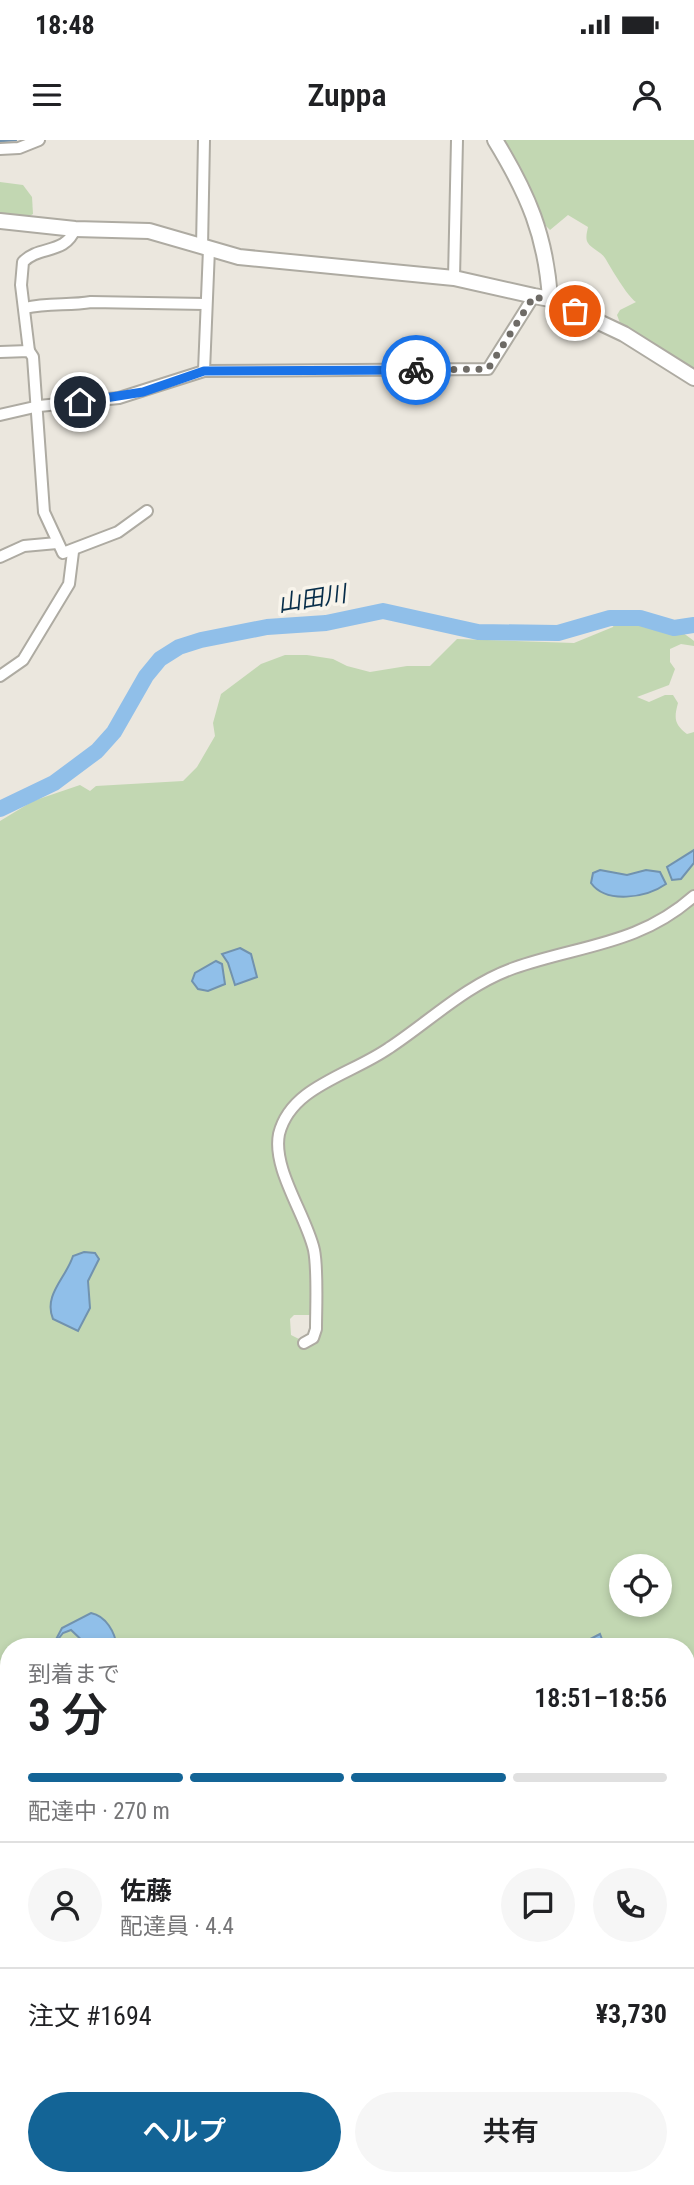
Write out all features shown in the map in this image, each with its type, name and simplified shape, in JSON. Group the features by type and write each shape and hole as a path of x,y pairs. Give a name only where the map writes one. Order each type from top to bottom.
{"main road":[{"path":"495,140 536,215 548,261 550,299"},
{"path":"0,222 75,229 149,231 206,248 258,259 454,278 550,299 624,334 694,378"}],"street":[{"path":"0,149 19,148 39,140"},
{"path":"204,140 204,371"},
{"path":"454,278 457,140"},
{"path":"75,229 64,245 31,256 23,262 21,285 39,406 44,512 63,553 73,552 118,532 147,511"},
{"path":"0,415 39,406 119,398 204,371 488,369 534,296"},
{"path":"26,307 52,303 205,304"},
{"path":"0,352 29,351"},
{"path":"0,558 23,546 57,543"},
{"path":"0,676 23,660 69,584 73,552"},
{"path":"304,1343 313,1338 316,1329 315,1253 278,1152 280,1132 289,1112 305,1095 387,1049 479,984 514,968 598,947 649,928 671,916 694,896"}],"green space":[{"path":"502,140 694,140 694,368 620,323 617,315 620,310 636,302 605,258 588,243 588,227 568,215 550,230 546,226 518,165"},
{"path":"0,182 23,185 32,197 33,214 26,218 0,216"},
{"path":"618,615 629,615 650,618 668,625 694,641 694,646 681,644 670,649 670,662 675,669 669,685 637,697 649,702 665,695 673,695 678,703 677,724 687,734 694,732 694,1638 0,1638 0,821 33,801 80,785 90,791 96,786 183,781 197,767 215,736 213,723 221,694 261,664 285,655 307,655 333,659 370,672 407,666 430,666 457,639 574,643 613,627","holes":["687,904 672,918 650,930 599,949 493,979 389,1051 320,1089 299,1106 282,1136 281,1154 316,1252 318,1306 323,1323 309,1344 303,1345 303,1341 291,1335 290,1319 294,1315 313,1315 313,1255 276,1152 280,1122 291,1106 306,1092 393,1043 458,993 492,975 636,931"]}],"water":[{"path":"694,850 694,863 681,879 672,880 667,867"},
{"path":"600,870 627,875 646,870 660,872 666,884 648,893 627,897 606,894 591,883 593,873"},
{"path":"240,948 251,954 257,977 235,985 222,954"},
{"path":"216,961 222,964 225,984 208,991 198,989 192,981 195,973"},
{"path":"84,1252 95,1253 99,1259 88,1281 90,1308 78,1331 53,1319 51,1302 73,1256"},
{"path":"91,1613 101,1617 115,1638 79,1638 71,1630 57,1638 62,1628"}],"waterway":[{"path":"0,141 16,140"},
{"name":"山田川","path":"0,809 54,783 97,751 114,732 146,676 160,659 179,647 201,640 267,627 326,623 383,611 478,632 558,633 610,618 640,618 674,628 694,625"}],"way so far":[{"path":"416,370 488,369 534,296 550,299 575,311"}],"route":[{"path":"80,402 119,398 143,392 204,371 416,370"}]}
